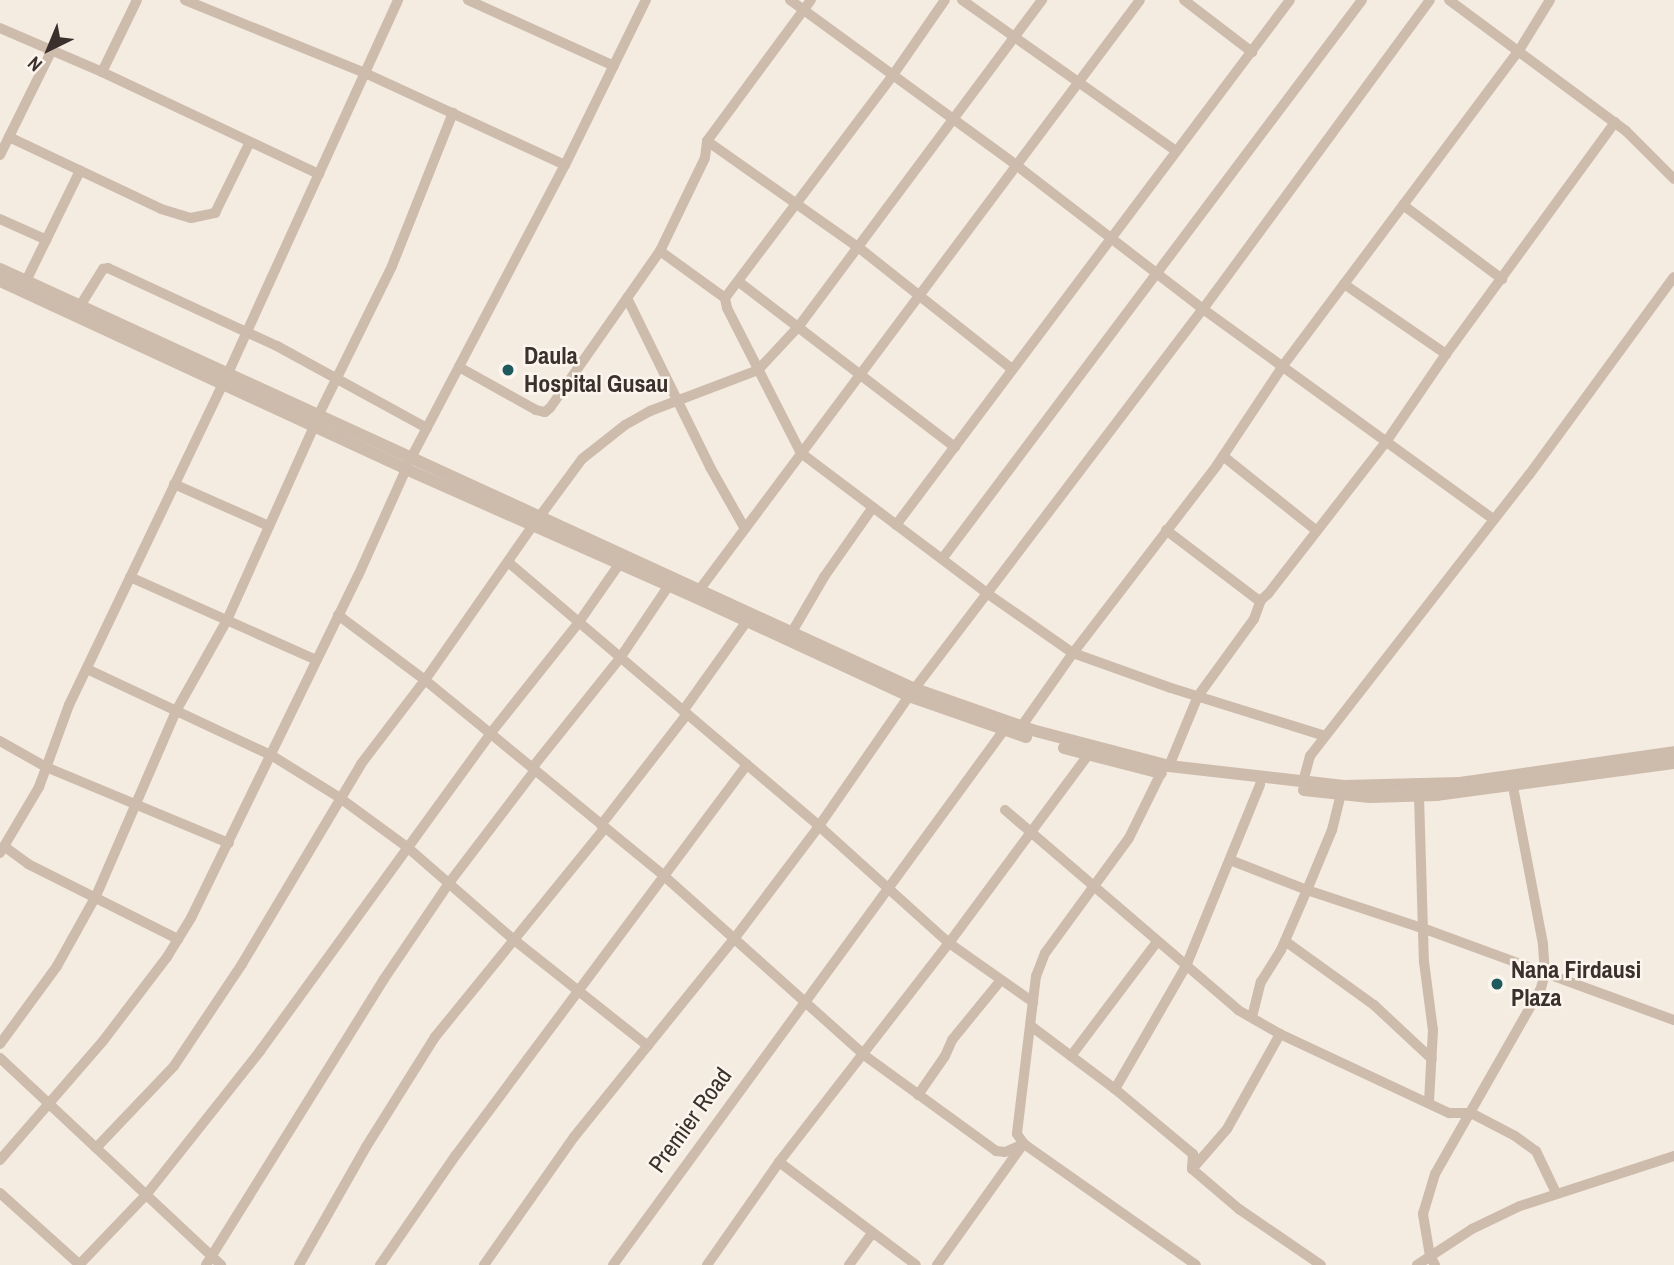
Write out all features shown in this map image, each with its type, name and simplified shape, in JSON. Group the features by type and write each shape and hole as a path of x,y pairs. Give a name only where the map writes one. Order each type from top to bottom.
{"street":[{"path":"102,72 137,0"},
{"path":"185,0 365,73 565,164"},
{"path":"178,939 2,850 26,814 87,669 226,377 398,0"},
{"path":"468,0 614,66"},
{"path":"0,1160 111,1031 178,939 229,843 408,464 565,164 646,0"},
{"path":"790,0 1016,166 1282,368 1494,520"},
{"path":"459,367 536,410 545,412 660,251 705,158 707,141 811,0"},
{"path":"725,298 893,75 945,0"},
{"path":"962,0 1176,151"},
{"path":"96,1149 174,1066 242,964 361,764 425,680 536,520 582,459 599,443 650,411 758,370 799,326 1042,0"},
{"path":"700,589 1140,0"},
{"path":"1184,0 1252,52"},
{"path":"896,525 1287,4 1273,0"},
{"path":"942,559 1362,0"},
{"path":"484,1265 575,1137 734,939 819,826 912,692 1203,309 1430,0"},
{"path":"1449,0 1615,122 1674,179"},
{"path":"1021,726 1223,456 1282,368 1518,52 1550,0"},
{"path":"0,28 102,72 319,174"},
{"path":"0,155 52,50"},
{"path":"0,1044 57,966 96,896 176,710 227,620 335,379 392,265 453,113"},
{"path":"1196,1265 1024,1144 1017,1134 1035,976 1045,953 1129,838 1165,769 1198,696 1254,619 1261,600 1386,442 1446,354 1615,122"},
{"path":"9,137 161,209 191,218 215,213 250,142"},
{"path":"707,141 798,202 1012,369"},
{"path":"26,281 80,171"},
{"path":"1403,205 1502,279"},
{"path":"0,219 47,240"},
{"path":"660,251 725,298 727,308 801,453 988,594 1073,653 1325,736"},
{"path":"80,306 103,269 108,268 247,331 427,428"},
{"path":"0,269 408,464 700,589 912,692 1165,769 1344,786 1430,786 1674,752"},
{"path":"1303,782 1310,755 1494,520 1674,277"},
{"path":"0,281 226,377"},
{"path":"739,282 768,308 799,326 955,447"},
{"path":"1344,284 1446,354"},
{"path":"628,299 710,467 744,527"},
{"path":"1223,456 1317,531"},
{"path":"174,484 269,526"},
{"path":"792,632 824,577 873,507"},
{"path":"536,520 620,563 912,692 1004,730 1088,755 1260,785 1341,795 1419,796 1513,786 1674,763"},
{"path":"1166,530 1261,600"},
{"path":"508,562 819,826 949,943 1033,1002"},
{"path":"0,1193 80,1265 146,1195 260,1051 407,847 579,622 620,563"},
{"path":"130,577 316,660"},
{"path":"209,1261 384,978 449,883 620,658 669,585"},
{"path":"338,615 425,680 663,875 863,1055 996,1151 1005,1152 1024,1144"},
{"path":"299,1265 366,1147 435,1037 603,826 685,713 747,621"},
{"path":"87,669 271,755 340,798 407,847 513,939 648,1046"},
{"name":"Premier Road","path":"613,1265 803,1001 1004,730"},
{"path":"0,741 46,767 229,843"},
{"path":"707,1265 779,1162 1032,834 1088,755"},
{"path":"380,1265 456,1154 747,765"},
{"path":"1115,1089 1186,966 1260,785"},
{"path":"1433,1261 1423,1214 1435,1174 1541,988 1545,974 1543,944 1513,786"},
{"path":"1252,1017 1261,982 1285,941 1332,830 1341,795"},
{"path":"1419,796 1424,962 1433,1030 1429,1101"},
{"path":"1004,810 1231,1005 1280,1034 1449,1112 1471,1113 1515,1136 1536,1151 1556,1193"},
{"path":"1230,860 1307,890 1425,929 1674,1020"},
{"path":"1285,941 1374,1005 1432,1059"},
{"path":"1071,1056 1157,942"},
{"path":"918,1095 945,1056 952,1040 1001,980"},
{"path":"1031,1026 1115,1089 1193,1154 1192,1169"},
{"path":"1192,1169 1227,1129 1280,1034"},
{"path":"0,1058 146,1195 209,1261 221,1265"},
{"path":"937,1265 1024,1144"},
{"path":"1417,1265 1433,1261 1472,1229 1556,1193 1674,1156"},
{"path":"779,1162 916,1265"},
{"path":"1192,1169 1239,1209 1321,1265"},
{"path":"849,1265 872,1233"}],"place":[{"name":"Daula Hospital Gusau","path":"508,370"},
{"name":"Nana Firdausi Plaza","path":"1497,984"}]}
